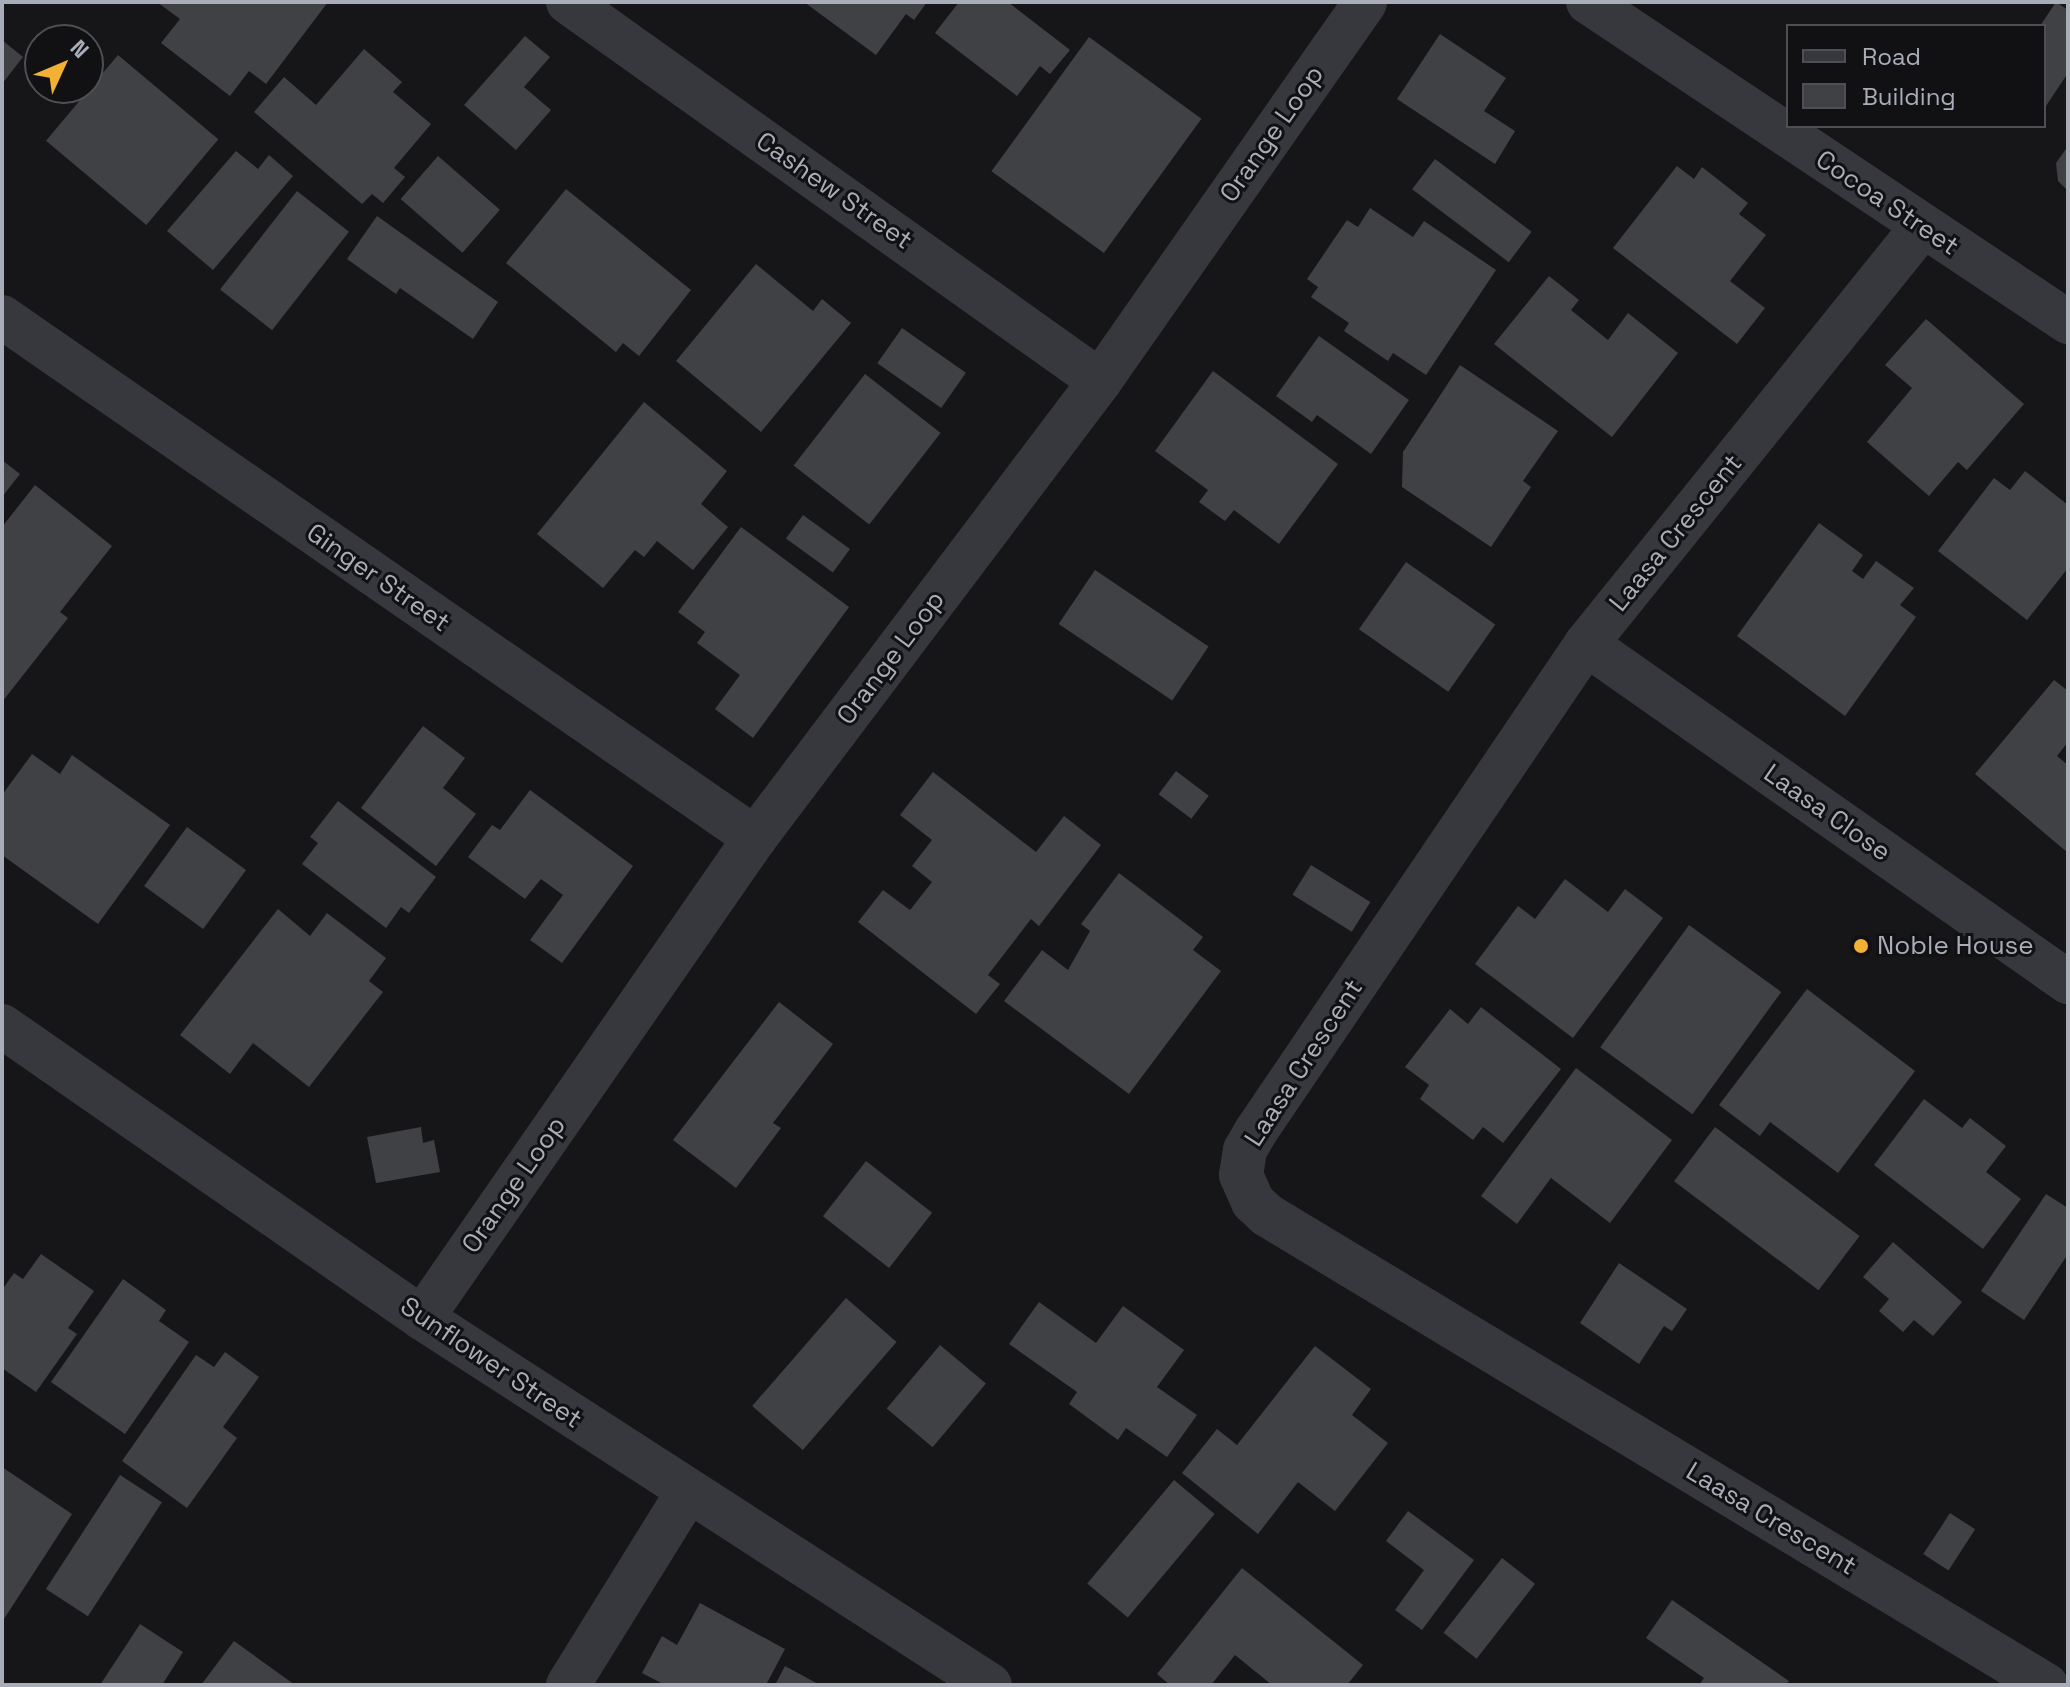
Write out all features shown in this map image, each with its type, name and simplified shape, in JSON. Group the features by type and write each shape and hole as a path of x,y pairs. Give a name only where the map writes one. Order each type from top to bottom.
{"street":[{"name":"Cashew Street","path":"568,2 1100,381"},
{"name":"Orange Loop","path":"422,1318 755,838 1100,381 1365,2"},
{"name":"Cocoa Street","path":"1588,2 2068,322"},
{"name":"Laasa Crescent","path":"1922,227 1586,644 1256,1131 1245,1150 1241,1175 1267,1215 2046,1685"},
{"name":"Ginger Street","path":"2,317 755,838"},
{"name":"Laasa Close","path":"1586,644 2068,982"},
{"name":"Sunflower Street","path":"2,1026 422,1318 967,1678"},
{"path":"568,1685 687,1493"}],"building":[{"path":"157,2 328,2 266,84 249,71 230,96 161,43 180,19"},
{"path":"804,2 927,2 914,20 906,14 876,55"},
{"path":"959,2 1008,2 1070,50 1050,74 1040,66 1017,96 935,33"},
{"path":"2056,2 2068,10 2068,73 2046,106 2046,24 2041,24"},
{"path":"1440,34 1506,78 1484,111 1515,131 1495,164 1397,99"},
{"path":"525,36 550,57 524,87 551,110 516,150 464,105"},
{"path":"1089,37 1201,119 1104,253 991,171"},
{"path":"2,40 23,57 2,84"},
{"path":"364,49 402,82 393,92 431,124 394,168 405,177 383,203 372,194 362,204 254,112 284,77 316,105"},
{"path":"118,55 218,139 146,225 46,141 77,104 104,104 104,72"},
{"path":"2068,146 2068,191 2058,181 2056,163"},
{"path":"236,151 258,169 269,155 293,176 213,270 167,231"},
{"path":"438,156 500,210 462,253 401,199"},
{"path":"1435,159 1532,232 1509,262 1412,189"},
{"path":"1677,166 1694,179 1702,167 1748,203 1739,214 1766,235 1730,281 1765,308 1737,344 1613,248"},
{"path":"566,189 691,290 639,356 623,343 616,352 506,263"},
{"path":"297,191 349,232 272,330 220,290"},
{"path":"1370,208 1413,237 1424,221 1496,270 1426,375 1393,353 1388,361 1344,331 1349,323 1311,297 1318,287 1307,279 1347,220 1358,227"},
{"path":"377,216 498,302 473,339 400,288 396,294 347,259"},
{"path":"756,264 813,311 822,299 851,323 761,432 676,361"},
{"path":"1549,276 1579,300 1571,310 1608,340 1628,313 1678,353 1612,437 1494,344"},
{"path":"1926,319 2024,404 1967,470 1958,462 1929,496 1867,442 1912,388 1885,365"},
{"path":"902,328 966,373 941,408 877,363"},
{"path":"1319,336 1409,400 1371,454 1317,415 1312,422 1276,396"},
{"path":"1460,365 1558,431 1523,481 1531,487 1491,547 1402,487 1403,452"},
{"path":"1213,371 1338,464 1279,544 1234,510 1225,521 1199,502 1208,490 1155,451"},
{"path":"865,374 941,433 869,525 794,465"},
{"path":"644,402 727,471 701,504 728,527 693,570 657,541 644,557 635,550 603,588 537,534"},
{"path":"2,460 20,474 2,497"},
{"path":"2025,471 2068,505 2068,568 2027,620 1938,551 1994,478 2010,490"},
{"path":"35,485 112,546 60,612 68,618 2,702 2,527"},
{"path":"803,515 850,549 833,573 786,538"},
{"path":"1819,523 1863,555 1852,571 1863,579 1876,561 1914,588 1900,605 1916,617 1845,716 1737,636"},
{"path":"741,527 849,607 753,738 715,709 740,675 697,643 705,632 678,612"},
{"path":"1406,562 1495,625 1448,692 1359,629"},
{"path":"1095,570 1209,647 1172,700 1059,624"},
{"path":"2054,680 2068,691 2068,742 2057,756 2068,765 2068,853 1975,774"},
{"path":"423,726 465,758 443,788 476,814 436,866 361,808"},
{"path":"32,754 60,774 72,755 170,825 98,924 2,855 2,795"},
{"path":"1176,771 1209,796 1191,819 1159,794"},
{"path":"933,772 1036,852 1064,816 1101,845 1039,926 1031,919 988,975 1000,984 976,1014 858,922 883,890 910,910 932,882 912,866 932,840 900,815"},
{"path":"530,790 633,866 562,963 530,940 563,895 541,879 525,899 468,857 492,825 500,830"},
{"path":"338,801 436,877 409,913 401,907 386,928 302,864 318,843 310,837"},
{"path":"187,827 246,870 203,929 144,886"},
{"path":"1311,865 1370,902 1352,932 1292,895"},
{"path":"1119,873 1203,937 1193,950 1221,971 1129,1094 1004,1001 1042,950 1068,970 1090,931 1081,924"},
{"path":"1565,879 1608,912 1625,889 1663,918 1573,1038 1475,964 1518,906 1535,919"},
{"path":"278,909 310,936 327,913 386,958 369,981 383,992 309,1087 253,1043 230,1074 180,1035"},
{"path":"1689,925 1781,992 1692,1114 1600,1047"},
{"path":"1807,989 1915,1071 1838,1173 1770,1122 1760,1136 1719,1105"},
{"path":"779,1002 833,1044 773,1123 781,1128 736,1188 673,1140"},
{"path":"1481,1007 1561,1069 1503,1143 1483,1127 1473,1140 1420,1099 1429,1085 1405,1067 1450,1009 1468,1024"},
{"path":"1576,1068 1672,1140 1610,1223 1551,1178 1517,1224 1481,1196"},
{"path":"1924,1099 1962,1128 1970,1118 2006,1146 1986,1172 2021,1199 1983,1249 1874,1165"},
{"path":"421,1127 423,1143 434,1140 440,1172 376,1183 367,1137"},
{"path":"1715,1127 1860,1236 1819,1290 1674,1181"},
{"path":"866,1161 932,1213 889,1268 823,1216"},
{"path":"2046,1194 2068,1208 2068,1254 2024,1320 1981,1291"},
{"path":"1893,1242 1962,1302 1933,1336 1914,1320 1903,1332 1879,1311 1889,1299 1863,1277"},
{"path":"41,1254 94,1291 68,1328 77,1334 36,1392 2,1368 2,1290 14,1273 23,1279"},
{"path":"1619,1263 1687,1309 1672,1331 1664,1326 1639,1364 1580,1323"},
{"path":"123,1279 166,1310 159,1321 189,1342 125,1434 51,1382"},
{"path":"846,1298 897,1342 803,1450 752,1406"},
{"path":"1039,1302 1096,1343 1123,1306 1184,1350 1157,1387 1197,1415 1167,1457 1126,1428 1118,1440 1069,1404 1077,1392 1009,1344"},
{"path":"940,1345 986,1384 933,1447 887,1409"},
{"path":"1315,1346 1371,1389 1352,1415 1388,1443 1335,1511 1298,1482 1258,1534 1182,1473 1217,1429 1237,1445"},
{"path":"225,1352 259,1377 223,1427 237,1438 187,1508 122,1461 196,1355 214,1367"},
{"path":"2,1467 72,1514 2,1622"},
{"path":"120,1475 162,1502 88,1616 46,1589"},
{"path":"1174,1480 1215,1514 1128,1617 1087,1583"},
{"path":"1408,1511 1474,1560 1422,1630 1395,1610 1424,1570 1386,1541"},
{"path":"1950,1513 1975,1529 1948,1570 1923,1554"},
{"path":"1502,1558 1535,1584 1477,1659 1444,1633"},
{"path":"1242,1568 1363,1665 1347,1685 1272,1685 1235,1655 1211,1685 1170,1685 1157,1674"},
{"path":"1672,1600 1789,1681 1786,1685 1699,1685 1704,1678 1646,1638"},
{"path":"700,1603 785,1649 766,1685 665,1685 642,1673 662,1636 677,1645"},
{"path":"140,1624 183,1652 162,1685 100,1685"},
{"path":"234,1641 295,1685 201,1685"},
{"path":"785,1666 820,1685 775,1685"}],"place":[{"name":"Noble House","path":"1861,946"}]}
